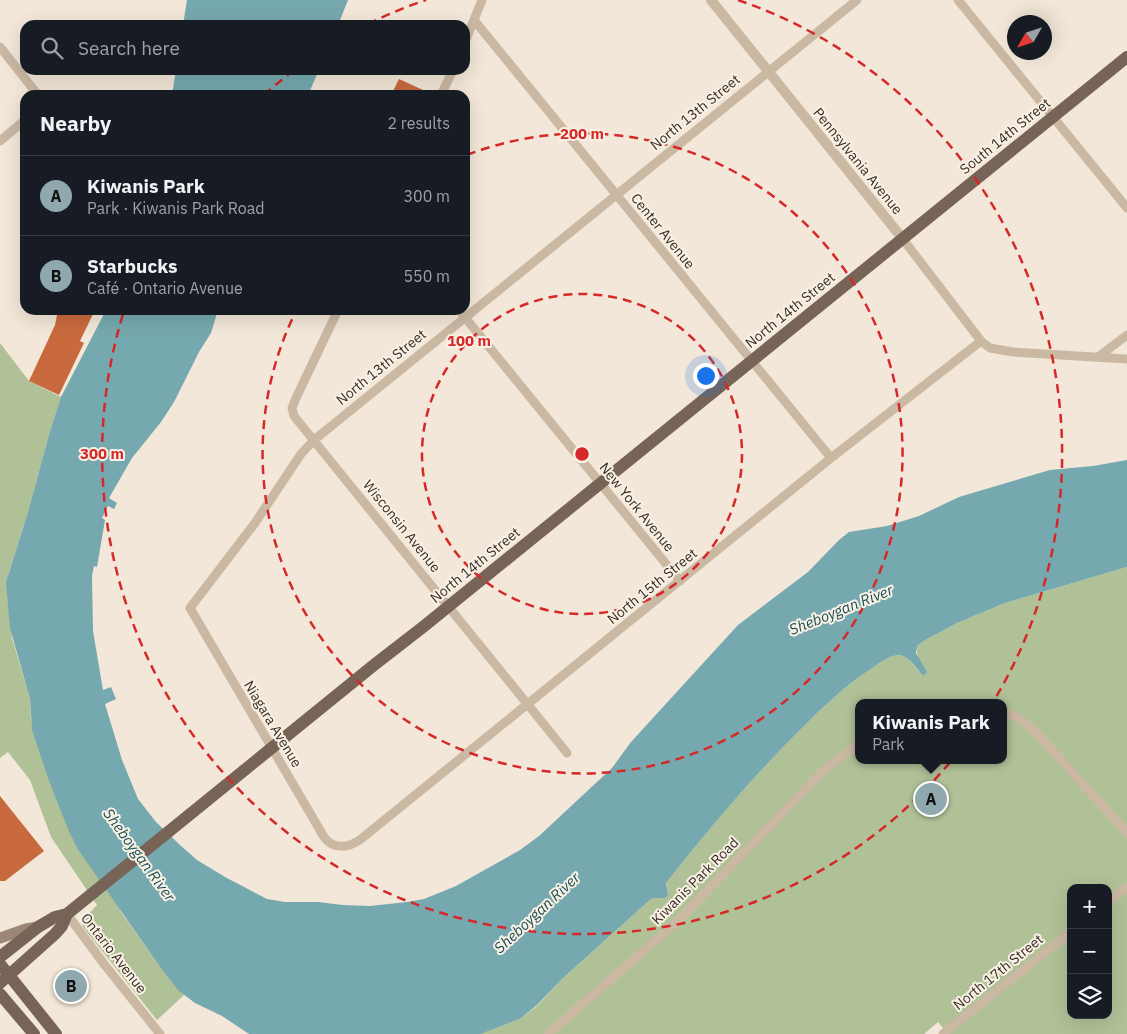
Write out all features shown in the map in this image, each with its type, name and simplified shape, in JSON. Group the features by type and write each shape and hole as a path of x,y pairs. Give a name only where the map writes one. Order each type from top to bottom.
{"main road":[{"name":"South 14th Street","path":"902,238 1127,57"},
{"name":"North 14th Street","path":"0,957 52,918 67,914 902,238"},
{"name":"North 14th Street","path":"5,979 55,934 62,926 67,914"},
{"path":"0,938 38,927"},
{"path":"0,964 5,979 56,1034"},
{"path":"0,994 34,1034"}],"street":[{"path":"470,30 482,0"},
{"name":"Pennsylvania Avenue","path":"711,0 902,238 981,342"},
{"name":"North 13th Street","path":"470,307 616,194 856,0"},
{"path":"958,0 1127,208"},
{"name":"Center Avenue","path":"474,20 831,458"},
{"path":"0,47 20,72"},
{"path":"22,75 34,90"},
{"path":"443,90 451,75"},
{"path":"0,141 20,124"},
{"name":"Wisconsin Avenue","path":"336,315 292,408 294,416 567,753"},
{"name":"North 13th Street","path":"190,608 255,523 301,454 314,440 460,315"},
{"name":"New York Avenue","path":"464,315 680,581"},
{"path":"1098,357 1127,335"},
{"path":"981,342 990,348 1013,352 1127,359"},
{"name":"North 15th Street","path":"339,846 350,846 358,841 831,458 981,342"},
{"name":"Niagara Avenue","path":"190,608 325,839 339,846"},
{"path":"1007,713 1020,719 1035,731 1127,832"},
{"name":"Kiwanis Park Road","path":"548,1034 678,921 825,769 855,747"},
{"path":"1112,899 1127,887"},
{"name":"Ontario Avenue","path":"67,914 160,1034"},
{"name":"North 17th Street","path":"943,1034 1067,935"}],"green space":[{"path":"0,343 29,381 61,397 8,575 12,638 30,699 31,721 121,912 160,967 184,995 157,1020 83,927 83,920 97,905 51,837 30,780 8,752 0,758"},
{"path":"1127,567 1127,1034 948,1034 938,1022 924,1034 481,1034 520,1019 537,1006 562,979 652,898 666,898 668,895 666,883 713,825 779,751 841,691 880,662 898,655 905,657 923,676 917,650 917,646 957,623 1005,603"}],"water":[{"path":"187,0 348,0 340,20 184,20"},
{"path":"175,75 317,75 310,90 173,90"},
{"name":"Sheboygan River","path":"103,315 216,315 211,333 199,352 174,402 161,422 132,458 109,498 117,503 114,509 108,506 102,518 105,520 97,567 94,566 92,576 93,631 103,690 111,687 116,699 105,704 122,760 138,799 156,822 197,860 267,899 285,902 318,902 370,906 424,899 456,886 520,850 539,836 612,768 631,742 738,625 808,572 849,532 887,526 919,516 959,497 1050,470 1093,466 1127,460 1127,567 1005,603 957,623 917,646 916,653 927,672 923,676 909,660 898,655 884,660 851,683 806,724 729,806 666,883 668,895 666,898 652,898 520,1019 481,1034 249,1034 222,1016 195,1003 179,991 160,967 77,848 49,781 32,730 30,699 10,628 6,582 61,397"}],"building":[{"path":"399,79 423,90 394,90"},
{"path":"57,315 93,315 80,341 84,343 59,395 29,381 55,325"},
{"path":"0,796 44,851 5,881 0,881"},
{"path":"80,970 88,980 65,1000 56,989 63,981"}],"place":[{"name":"Kiwanis Park","path":"931,799"},
{"name":"Starbucks","path":"71,986"}]}
